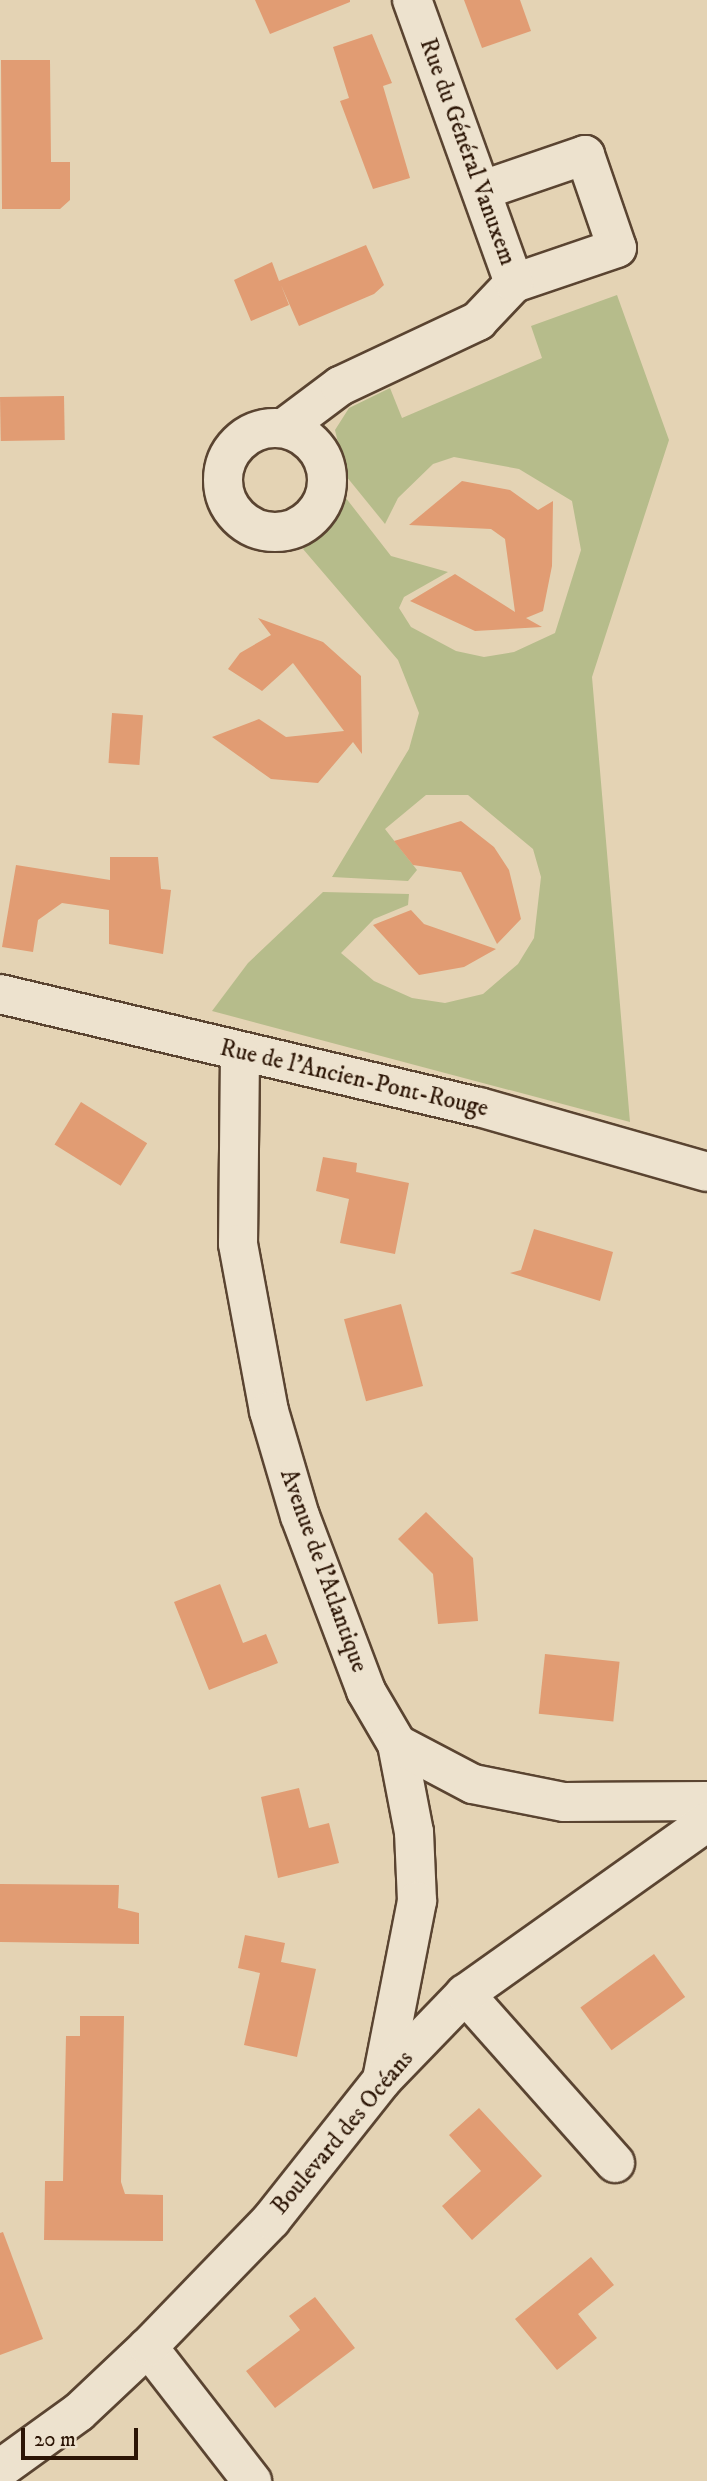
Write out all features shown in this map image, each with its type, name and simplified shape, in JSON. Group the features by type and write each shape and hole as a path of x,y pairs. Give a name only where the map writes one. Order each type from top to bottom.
{"street":[{"name":"Rue du Général Vanuxem","path":"284,428 340,386 478,321 514,283 483,190 412,0"},
{"path":"483,190 585,155 617,248 514,283"},
{"name":"Rue de l'Ancien-Pont-Rouge","path":"0,994 240,1054 479,1107 707,1172"},
{"name":"Avenue de l'Atlantique","path":"240,1054 237,1244 269,1411 300,1516 366,1691 397,1744 414,1832 417,1901 382,2080"},
{"path":"397,1744 473,1784 564,1802 707,1801"},
{"name":"Boulevard des Océans","path":"0,2469 79,2412 148,2347 271,2220 382,2080 465,1994 707,1822"},
{"path":"465,1994 615,2163"},
{"path":"148,2347 251,2481"}],"green space":[{"path":"617,295 669,440 592,677 630,1122 212,1011 248,963 323,892 409,894 408,905 374,919 341,953 374,981 412,998 445,1003 483,994 518,964 534,938 541,877 533,849 468,795 426,795 385,829 417,870 408,881 332,877 409,749 419,713 398,660 303,549 329,528 342,493 391,556 448,572 404,597 399,608 411,627 456,651 484,657 514,652 555,633 581,550 572,501 519,469 454,457 433,464 398,498 385,524 346,476 335,430 349,408 390,388 402,418 542,358 531,326"}],"building":[{"path":"255,0 350,0 350,2 270,34"},
{"path":"464,0 520,0 531,31 482,48"},
{"path":"372,34 392,83 383,86 410,178 373,189 340,101 349,98 333,47"},
{"path":"1,60 50,60 51,162 70,162 70,200 60,209 2,209"},
{"path":"366,245 384,285 374,294 299,326 281,285 289,305 251,321 234,280 272,262 279,281"},
{"path":"64,396 65,440 1,441 0,397"},
{"path":"462,481 510,490 538,510 553,501 552,566 543,611 526,618 542,627 475,631 410,601 455,574 515,612 505,539 491,529 409,525"},
{"path":"258,618 323,642 361,676 362,754 353,742 318,783 271,779 212,737 259,719 286,737 344,731 293,663 262,691 228,669 240,653 271,635"},
{"path":"112,713 143,715 139,765 109,763"},
{"path":"461,821 494,847 509,870 521,919 497,944 461,872 413,865 394,841"},
{"path":"110,857 158,857 161,889 171,890 163,954 109,944 109,910 62,903 38,920 33,952 2,947 16,865 110,880"},
{"path":"411,910 424,924 496,949 464,967 419,975 373,925"},
{"path":"81,1102 147,1143 121,1186 55,1144"},
{"path":"323,1157 357,1163 356,1172 409,1183 395,1254 340,1243 349,1199 316,1191"},
{"path":"534,1229 613,1252 600,1301 510,1273 521,1270"},
{"path":"401,1304 423,1386 366,1401 344,1319"},
{"path":"426,1512 473,1558 478,1621 438,1624 433,1574 398,1539"},
{"path":"220,1584 243,1643 266,1634 278,1663 209,1690 174,1602"},
{"path":"545,1654 620,1662 613,1722 539,1714"},
{"path":"299,1788 309,1828 329,1823 339,1863 278,1878 261,1797"},
{"path":"0,1884 119,1885 118,1908 139,1913 139,1944 0,1942"},
{"path":"245,1935 285,1943 281,1962 316,1969 297,2057 244,2045 260,1973 238,1968"},
{"path":"654,1954 685,1997 612,2050 580,2007"},
{"path":"80,2016 124,2016 121,2182 125,2194 163,2195 163,2241 44,2240 45,2181 63,2181 66,2036 80,2036"},
{"path":"479,2108 542,2176 472,2240 442,2206 481,2171 449,2135"},
{"path":"3,2232 43,2339 0,2355 0,2233"},
{"path":"591,2257 614,2285 578,2314 597,2338 557,2370 515,2319"},
{"path":"315,2297 355,2348 275,2408 246,2371 300,2330 289,2316"}]}
